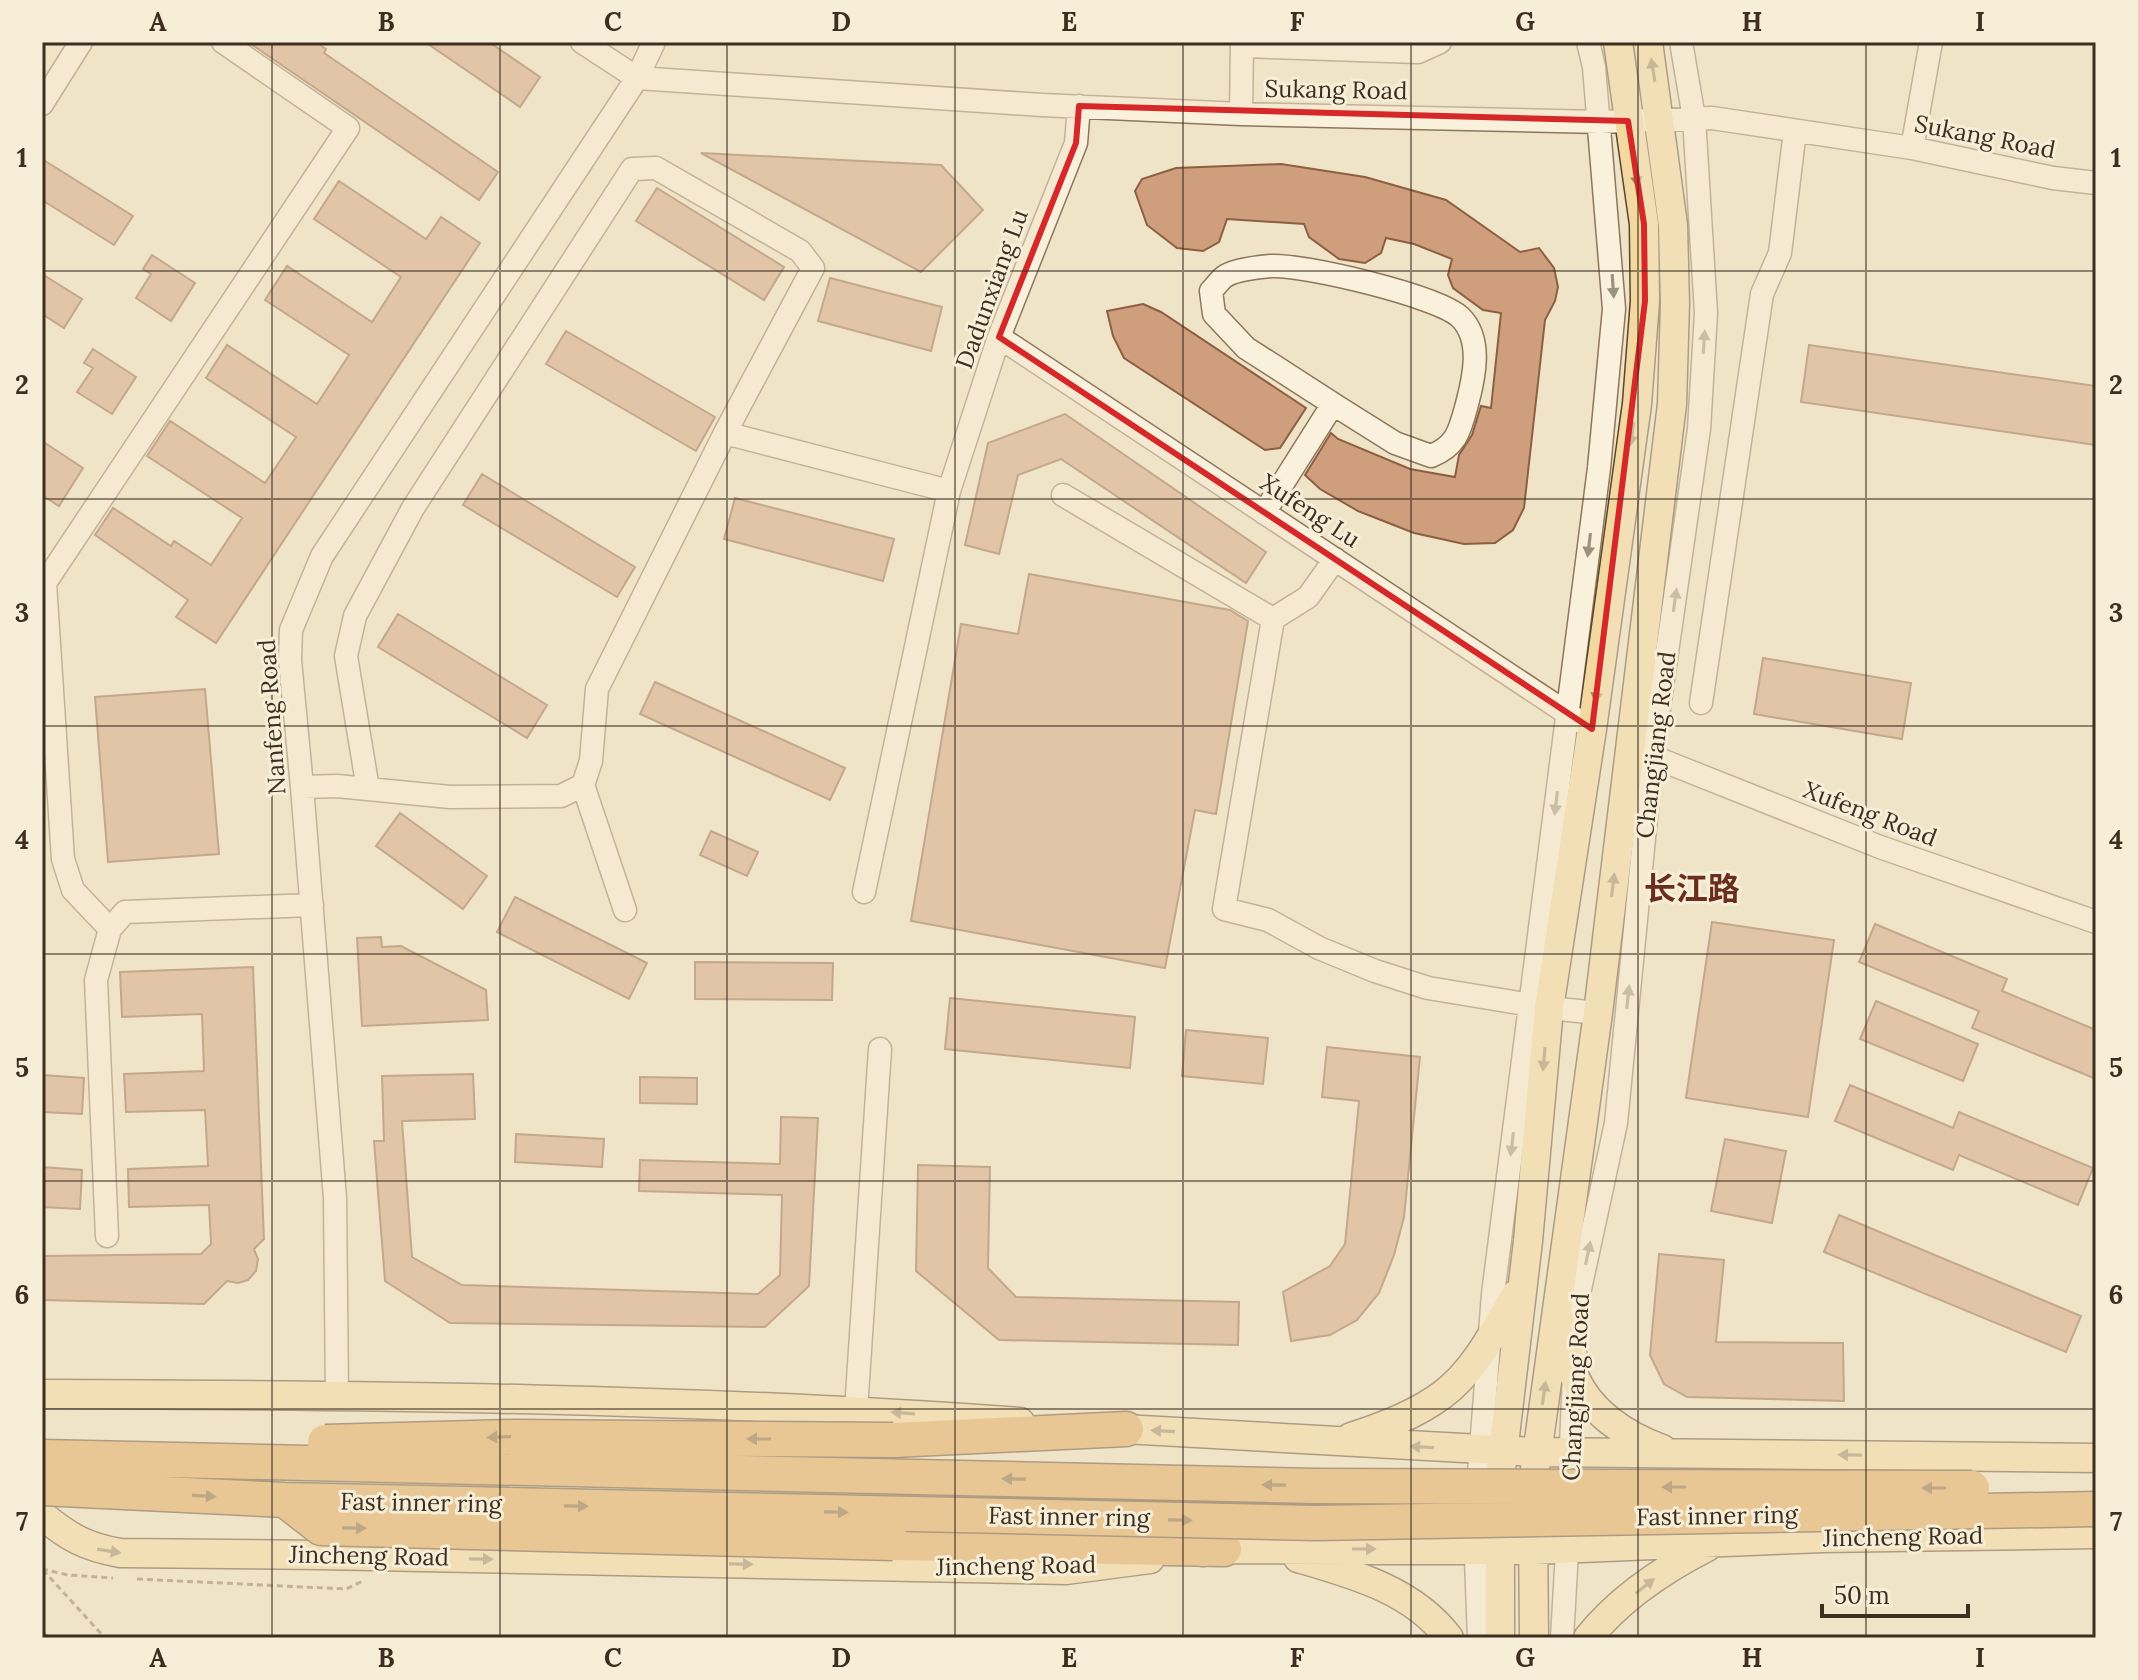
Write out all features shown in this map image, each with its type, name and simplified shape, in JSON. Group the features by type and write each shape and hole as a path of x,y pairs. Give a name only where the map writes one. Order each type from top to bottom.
{"highway":[{"path":"262,1462 288,1443 514,1437 893,1440 1126,1429"},
{"name":"Fast inner ring","path":"42,1457 1316,1486 2096,1486"},
{"name":"Fast inner ring","path":"42,1488 285,1500 1316,1523 2096,1509"},
{"path":"285,1500 321,1528 1224,1549"}],"main road":[{"path":"1500,1638 1486,1549 1490,1450 1528,1241 1540,1006 1580,721 1637,404 1645,301 1644,224 1618,42"},
{"name":"Changjiang Road","path":"1534,1638 1535,1452 1598,1013 1640,752 1672,404 1675,303 1673,225 1648,42"},
{"path":"1337,1442 1390,1424 1445,1393 1491,1336 1521,1287"},
{"path":"1556,1308 1575,1376 1603,1417 1642,1442 1674,1454"},
{"path":"42,1394 337,1395 856,1410 1535,1452 2096,1458"},
{"name":"Jincheng Road","path":"42,1515 89,1547 120,1553 1066,1570 1224,1549 1533,1550 1822,1538 2096,1534"},
{"path":"1588,1638 1609,1616 1673,1564 1716,1542"},
{"path":"1271,1549 1351,1574 1400,1595 1439,1625 1449,1638"}],"street":[{"path":"42,104 81,42"},
{"path":"110,929 73,890 63,859 44,582 348,128 223,42"},
{"name":"Sukang Road","path":"582,42 637,78 1241,114 1600,122 1694,118 1912,148 2053,178 2096,183"},
{"name":"Nanfeng Road","path":"337,1395 335,1198 290,660 291,630 322,556 637,78 654,42"},
{"path":"1241,114 1242,44 1418,52 1440,42"},
{"path":"1580,721 1614,309 1600,122 1588,42"},
{"name":"Changjiang Road","path":"1562,1638 1577,1303 1616,1123 1640,752 1700,414 1706,313 1694,118 1681,42"},
{"path":"1912,148 1931,42"},
{"name":"Dadunxiang Lu","path":"864,892 949,491 999,337 1076,143 1079,106"},
{"path":"1701,703 1762,294 1780,253 1795,131"},
{"path":"368,789 346,656 355,616 413,508 632,169 656,168 800,251 813,268 725,433 597,689 591,761 583,785 625,910"},
{"path":"1273,266 1340,276 1437,302 1461,318 1473,341 1476,373 1460,431 1447,450 1431,456 1395,443 1333,404 1246,348 1214,314 1211,291 1226,275 1273,266"},
{"name":"Xufeng Lu","path":"999,337 1580,721"},
{"path":"1264,513 1333,404"},
{"path":"725,433 949,491"},
{"path":"1063,495 1273,619"},
{"path":"1335,559 1308,597 1273,619 1224,909 1268,920 1319,948 1428,988 1598,1013"},
{"name":"Xufeng Road","path":"1640,752 1880,847 2096,922"},
{"path":"302,787 337,786 450,797 561,796 583,785"},
{"path":"107,1236 96,980 110,929 125,912 312,905"},
{"path":"1490,1450 1493,1294 1540,1006"},
{"path":"856,1410 880,1049"},
{"path":"1479,1638 1486,1549"}],"path":[{"path":"42,1569 68,1575 115,1578"},
{"path":"42,1569 105,1638"},
{"path":"130,1578 318,1587"},
{"path":"42,1632 50,1638"}],"highlighted area":[{"path":"1079,106 1628,121 1644,224 1645,301 1592,729 999,337 1076,143"}],"building":[{"path":"248,42 316,42 326,49 324,53 498,172 479,200"},
{"path":"425,42 489,42 540,77 520,107"},
{"path":"701,153 941,165 983,210 921,272"},
{"path":"42,159 133,216 114,245 42,200"},
{"path":"1281,164 1365,177 1446,200 1520,252 1539,248 1554,268 1558,287 1545,320 1524,508 1513,530 1495,543 1464,544 1414,533 1358,511 1320,489 1305,475 1331,433 1338,439 1410,469 1455,477 1459,455 1472,435 1481,406 1491,408 1501,313 1483,310 1453,288 1448,275 1452,259 1414,244 1386,238 1381,253 1365,263 1339,259 1309,237 1304,224 1227,219 1219,242 1203,251 1177,248 1147,225 1135,191 1142,179 1176,168"},
{"path":"339,181 426,239 441,217 480,243 216,643 176,617 188,600 95,535 113,508 171,546 174,541 211,565 242,518 147,456 170,421 265,483 296,437 206,378 227,345 317,404 349,355 265,300 287,266 372,322 401,277 314,219"},
{"path":"657,188 784,267 764,300 636,221"},
{"path":"152,255 195,283 171,321 136,298 151,274 143,269"},
{"path":"42,274 82,299 64,328 42,314"},
{"path":"830,278 942,307 931,351 818,321"},
{"path":"1143,304 1161,312 1306,408 1280,448 1265,450 1124,358 1113,336 1107,311"},
{"path":"566,331 715,417 696,451 546,364"},
{"path":"1809,345 2096,386 2096,445 1801,402"},
{"path":"93,349 136,377 112,414 77,392 93,368 84,363"},
{"path":"1065,414 1266,552 1246,583 1061,459 1018,475 999,554 965,545 988,443"},
{"path":"42,441 83,468 59,506 42,495"},
{"path":"482,474 635,567 617,597 463,505"},
{"path":"735,498 894,539 883,581 724,539"},
{"path":"1029,574 1230,610 1248,621 1216,814 1195,810 1165,968 911,921 961,624 1018,634"},
{"path":"398,614 547,705 527,738 378,647"},
{"path":"1763,658 1911,683 1902,739 1754,714"},
{"path":"655,682 845,768 830,800 640,714"},
{"path":"205,689 219,854 108,862 95,697"},
{"path":"400,813 487,876 463,909 376,846"},
{"path":"711,831 758,852 747,876 700,855"},
{"path":"515,897 647,963 629,999 497,932"},
{"path":"1712,922 1834,940 1808,1117 1686,1098"},
{"path":"1875,924 2007,979 2002,991 2096,1030 2096,1079 1972,1028 1979,1011 1859,962"},
{"path":"381,937 382,947 401,946 486,990 488,1020 362,1026 357,938"},
{"path":"695,962 833,963 832,1000 695,999"},
{"path":"253,967 264,1239 254,1249 258,1259 256,1271 248,1280 238,1283 227,1281 204,1304 42,1300 42,1256 201,1254 211,1244 209,1205 129,1207 128,1169 208,1166 205,1110 126,1112 124,1074 204,1071 202,1014 122,1017 120,972"},
{"path":"950,998 1135,1017 1130,1068 945,1049"},
{"path":"1876,1001 1978,1044 1963,1081 1860,1039"},
{"path":"1186,1030 1268,1038 1263,1084 1182,1076"},
{"path":"1327,1047 1420,1057 1404,1217 1379,1293 1357,1320 1330,1335 1291,1341 1283,1292 1330,1266 1345,1244 1359,1101 1322,1097"},
{"path":"473,1074 475,1119 402,1121 412,1257 462,1285 758,1294 780,1275 782,1195 639,1191 640,1160 780,1164 781,1117 818,1118 809,1286 765,1327 450,1323 385,1281 374,1141 384,1141 382,1076"},
{"path":"42,1075 84,1078 82,1114 42,1112"},
{"path":"640,1077 697,1078 697,1104 640,1103"},
{"path":"1850,1085 1953,1128 1959,1112 2093,1168 2078,1205 1959,1155 1953,1170 1835,1121"},
{"path":"516,1134 604,1139 602,1167 515,1162"},
{"path":"1725,1139 1786,1151 1772,1223 1711,1211"},
{"path":"918,1165 990,1167 988,1268 1016,1297 1239,1302 1238,1345 999,1340 916,1271"},
{"path":"42,1167 82,1170 80,1209 42,1207"},
{"path":"1839,1215 2081,1316 2066,1352 1824,1252"},
{"path":"1659,1254 1724,1260 1716,1342 1843,1343 1844,1401 1687,1397 1664,1384 1650,1355"}],"district":[{"name":"长江路","path":"1692,889"}]}
